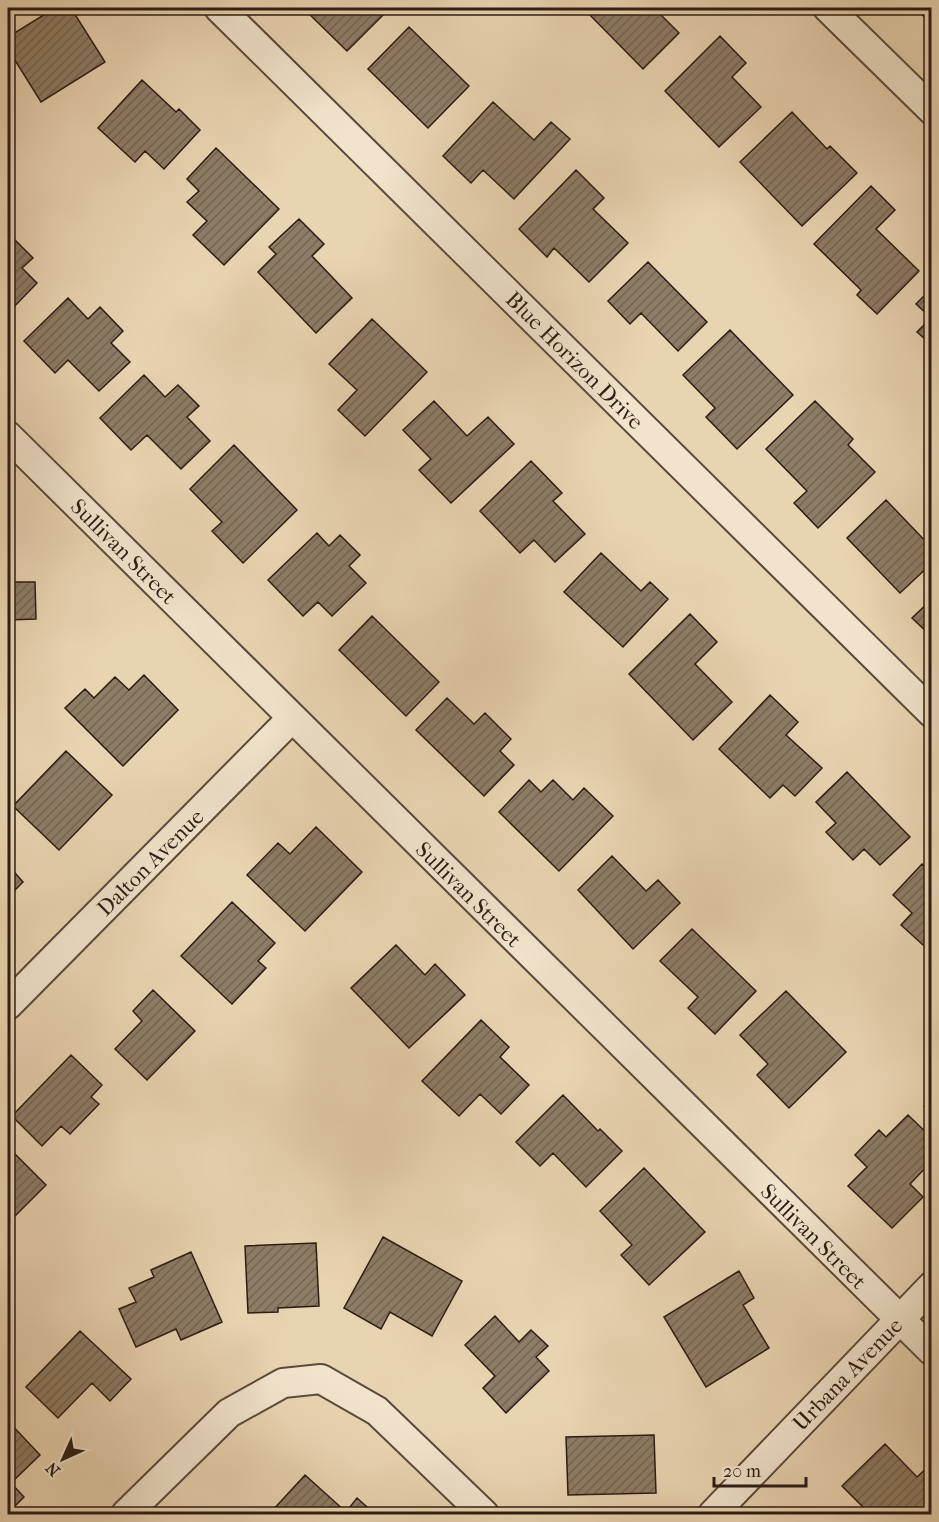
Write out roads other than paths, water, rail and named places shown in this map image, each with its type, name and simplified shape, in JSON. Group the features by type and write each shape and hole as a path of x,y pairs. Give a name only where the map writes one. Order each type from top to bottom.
{"street":[{"name":"Blue Horizon Drive","path":"219,8 932,713"},
{"path":"828,8 932,110"},
{"name":"Sullivan Street","path":"8,436 932,1351"},
{"name":"Dalton Avenue","path":"8,1005 292,718"},
{"name":"Urbana Avenue","path":"712,1515 932,1286"},
{"path":"126,1515 229,1413 283,1383 321,1379 377,1411 484,1515"}]}
